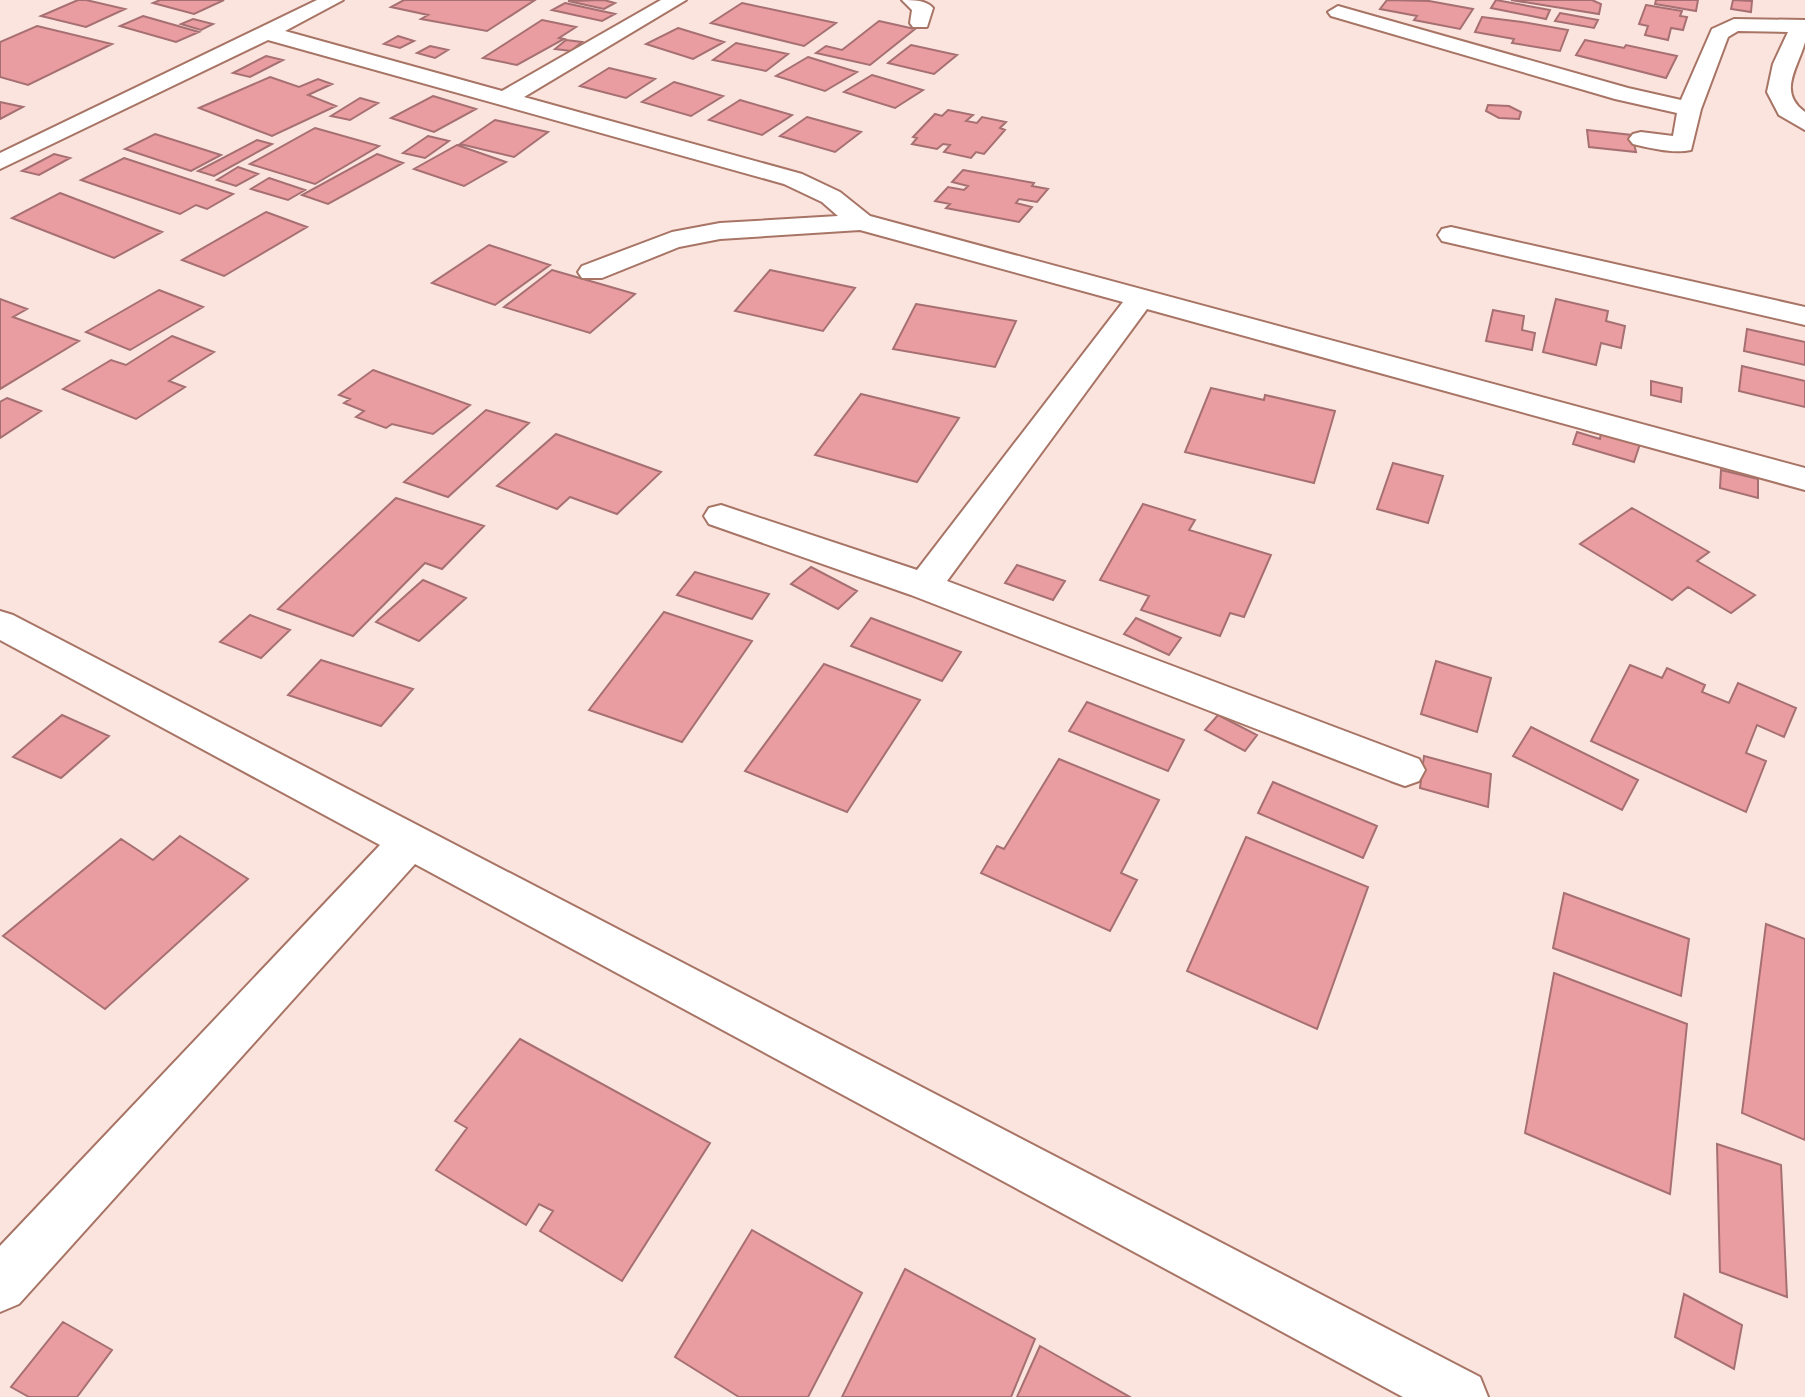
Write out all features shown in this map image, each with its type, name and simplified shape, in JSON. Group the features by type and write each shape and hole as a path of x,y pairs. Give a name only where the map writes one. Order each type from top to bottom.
{"street":[{"path":"0,162 333,0"},
{"path":"506,99 676,0"},
{"path":"912,0 923,8 920,23"},
{"path":"1338,12 1623,94 1689,109"},
{"path":"1642,139 1683,145 1689,109 1719,33 1734,25 1805,28"},
{"path":"1796,116 1778,92 1784,64 1799,32 1805,28"},
{"path":"267,33 793,178 831,197 861,222"},
{"path":"1796,116 1803,86"},
{"path":"592,272 672,240 720,232 861,222 1805,479"},
{"path":"1451,235 1805,316"},
{"path":"925,586 1140,298"},
{"path":"721,516 925,586 1405,770"},
{"path":"0,624 1460,1397"},
{"path":"0,1285 410,841"}],"building":[{"path":"78,0 125,9 86,27 41,16"},
{"path":"160,0 224,0 194,14 153,3"},
{"path":"404,0 535,0 487,31 421,19 428,15 391,7"},
{"path":"604,0 615,3 604,9 568,1"},
{"path":"1387,0 1429,1 1473,9 1460,29 1414,20 1417,16 1380,9"},
{"path":"1496,0 1550,10 1546,19 1491,8"},
{"path":"1511,0 1592,0 1601,4 1599,14"},
{"path":"1656,0 1698,0 1696,11 1655,4"},
{"path":"1733,0 1752,1 1751,12 1731,9"},
{"path":"565,3 615,14 602,21 552,10"},
{"path":"742,3 836,23 804,46 711,23"},
{"path":"1646,5 1682,11 1680,16 1687,17 1683,30 1671,28 1668,40 1645,35 1648,26 1639,24"},
{"path":"1560,13 1598,20 1594,28 1555,21"},
{"path":"143,16 199,32 176,42 120,26"},
{"path":"1482,17 1568,30 1560,51 1512,43 1514,39 1475,32"},
{"path":"193,19 213,24 201,30 181,24"},
{"path":"542,20 576,27 559,38 564,39 517,65 483,58"},
{"path":"879,21 915,29 870,65 816,53 826,46 842,50"},
{"path":"37,26 112,44 28,85 0,77 0,42"},
{"path":"678,28 724,42 693,59 646,44"},
{"path":"398,36 414,41 400,48 384,44"},
{"path":"566,40 582,42 571,51 555,49"},
{"path":"1585,40 1677,56 1666,78 1576,55"},
{"path":"736,43 788,54 766,71 713,60"},
{"path":"911,45 957,55 934,74 888,63"},
{"path":"430,46 448,50 435,58 417,53"},
{"path":"266,56 283,60 250,77 233,73"},
{"path":"808,57 857,72 825,91 776,76"},
{"path":"609,68 655,79 626,98 580,86"},
{"path":"872,75 923,90 895,108 844,92"},
{"path":"270,77 299,87 318,79 332,84 308,95 336,106 272,136 199,108"},
{"path":"674,82 723,96 691,116 642,102"},
{"path":"433,96 476,109 434,132 391,118"},
{"path":"360,98 378,103 350,120 331,116"},
{"path":"740,100 792,115 762,135 709,120"},
{"path":"0,102 23,107 0,119"},
{"path":"1488,105 1509,106 1521,112 1519,119 1499,118 1486,111"},
{"path":"948,110 973,115 966,121 977,123 982,117 1006,122 1000,128 1005,130 984,154 976,152 971,158 944,152 950,145 943,144 937,149 912,144 917,138 913,137 935,114 942,116"},
{"path":"807,117 861,132 835,152 780,136"},
{"path":"495,120 548,132 514,157 460,144"},
{"path":"315,128 379,146 315,184 250,164"},
{"path":"1587,130 1632,135 1636,152 1589,147"},
{"path":"155,134 221,155 191,171 125,149"},
{"path":"428,136 449,141 425,158 403,153"},
{"path":"257,140 272,144 214,176 198,171"},
{"path":"457,145 506,162 464,186 414,169"},
{"path":"54,154 70,158 39,175 22,171"},
{"path":"377,154 403,163 328,204 302,195"},
{"path":"124,158 233,194 207,209 196,205 180,214 81,180"},
{"path":"238,167 258,174 236,186 217,180"},
{"path":"963,170 1034,183 1032,186 1048,189 1037,202 1019,199 1016,203 1032,207 1019,222 946,208 950,204 935,201 948,187 964,190 968,186 952,182"},
{"path":"269,178 305,190 288,200 251,189"},
{"path":"60,193 162,232 114,258 12,218"},
{"path":"266,212 307,227 224,276 182,260"},
{"path":"489,245 550,265 495,305 432,283"},
{"path":"552,270 635,294 590,333 504,307"},
{"path":"770,270 855,288 823,331 735,311"},
{"path":"159,290 203,307 130,350 86,332"},
{"path":"0,299 27,309 13,317 79,341 0,389"},
{"path":"1556,299 1608,311 1606,321 1625,326 1621,348 1601,343 1596,365 1543,352"},
{"path":"916,304 1016,321 995,367 893,349"},
{"path":"1493,310 1524,316 1522,330 1535,333 1532,350 1486,341"},
{"path":"1747,329 1805,342 1805,365 1744,351"},
{"path":"172,336 214,352 169,381 185,387 136,419 63,389 111,360 126,365"},
{"path":"1742,366 1805,381 1805,407 1739,391"},
{"path":"373,370 470,405 433,434 392,424 386,428 356,417 364,411 344,403 350,399 339,395"},
{"path":"1651,381 1682,388 1681,402 1651,395"},
{"path":"1211,388 1264,400 1265,395 1335,411 1314,483 1185,452"},
{"path":"861,394 959,418 917,482 815,455"},
{"path":"7,398 41,411 0,438 0,402"},
{"path":"486,410 529,423 448,497 404,482"},
{"path":"1577,432 1600,439 1601,433 1640,444 1634,462 1573,444"},
{"path":"556,434 661,472 617,514 570,497 557,509 497,486"},
{"path":"1393,463 1443,476 1428,523 1377,509"},
{"path":"1721,470 1758,479 1758,498 1720,488"},
{"path":"396,498 484,526 442,569 425,563 353,636 278,609"},
{"path":"1143,504 1195,520 1189,530 1271,555 1244,617 1230,613 1220,636 1141,610 1149,596 1100,580"},
{"path":"1632,508 1709,552 1697,561 1755,595 1731,613 1688,587 1672,600 1580,544"},
{"path":"1017,565 1065,581 1053,600 1005,583"},
{"path":"811,567 857,591 838,609 791,584"},
{"path":"695,572 769,594 752,619 677,595"},
{"path":"423,580 466,598 419,641 376,622"},
{"path":"664,612 752,641 682,742 589,710"},
{"path":"250,615 290,630 261,658 220,642"},
{"path":"871,618 961,652 942,681 851,646"},
{"path":"1136,618 1181,638 1169,655 1124,634"},
{"path":"321,660 413,689 381,726 288,695"},
{"path":"1436,661 1491,678 1477,732 1421,714"},
{"path":"824,664 920,700 847,812 745,771"},
{"path":"1630,665 1662,678 1667,668 1705,685 1702,692 1729,703 1738,683 1796,708 1784,737 1757,725 1746,753 1766,761 1746,812 1591,741"},
{"path":"1087,702 1184,740 1168,771 1069,731"},
{"path":"62,715 109,736 61,778 13,757"},
{"path":"1218,715 1257,735 1245,751 1205,730"},
{"path":"1531,727 1638,780 1622,810 1513,756"},
{"path":"1424,756 1491,774 1488,807 1420,788"},
{"path":"1059,759 1159,800 1121,873 1137,880 1110,931 981,873 997,846 1004,849"},
{"path":"1273,782 1377,826 1363,858 1258,813"},
{"path":"180,836 248,879 105,1009 3,936 121,839 153,860"},
{"path":"1246,837 1368,887 1317,1029 1187,971"},
{"path":"1564,893 1689,939 1681,996 1553,948"},
{"path":"1766,924 1805,939 1805,1140 1742,1113"},
{"path":"1554,973 1687,1024 1670,1194 1525,1133"},
{"path":"520,1039 710,1143 622,1281 540,1231 553,1211 539,1204 526,1225 436,1170 467,1128 455,1121"},
{"path":"1717,1144 1781,1165 1787,1297 1720,1272"},
{"path":"752,1230 862,1293 808,1397 739,1397 675,1357"},
{"path":"905,1269 1035,1339 1011,1397 842,1397"},
{"path":"1684,1294 1742,1325 1734,1369 1675,1337"},
{"path":"63,1322 112,1350 77,1397 29,1397 11,1387"},
{"path":"1040,1346 1130,1397 1017,1397"}]}
